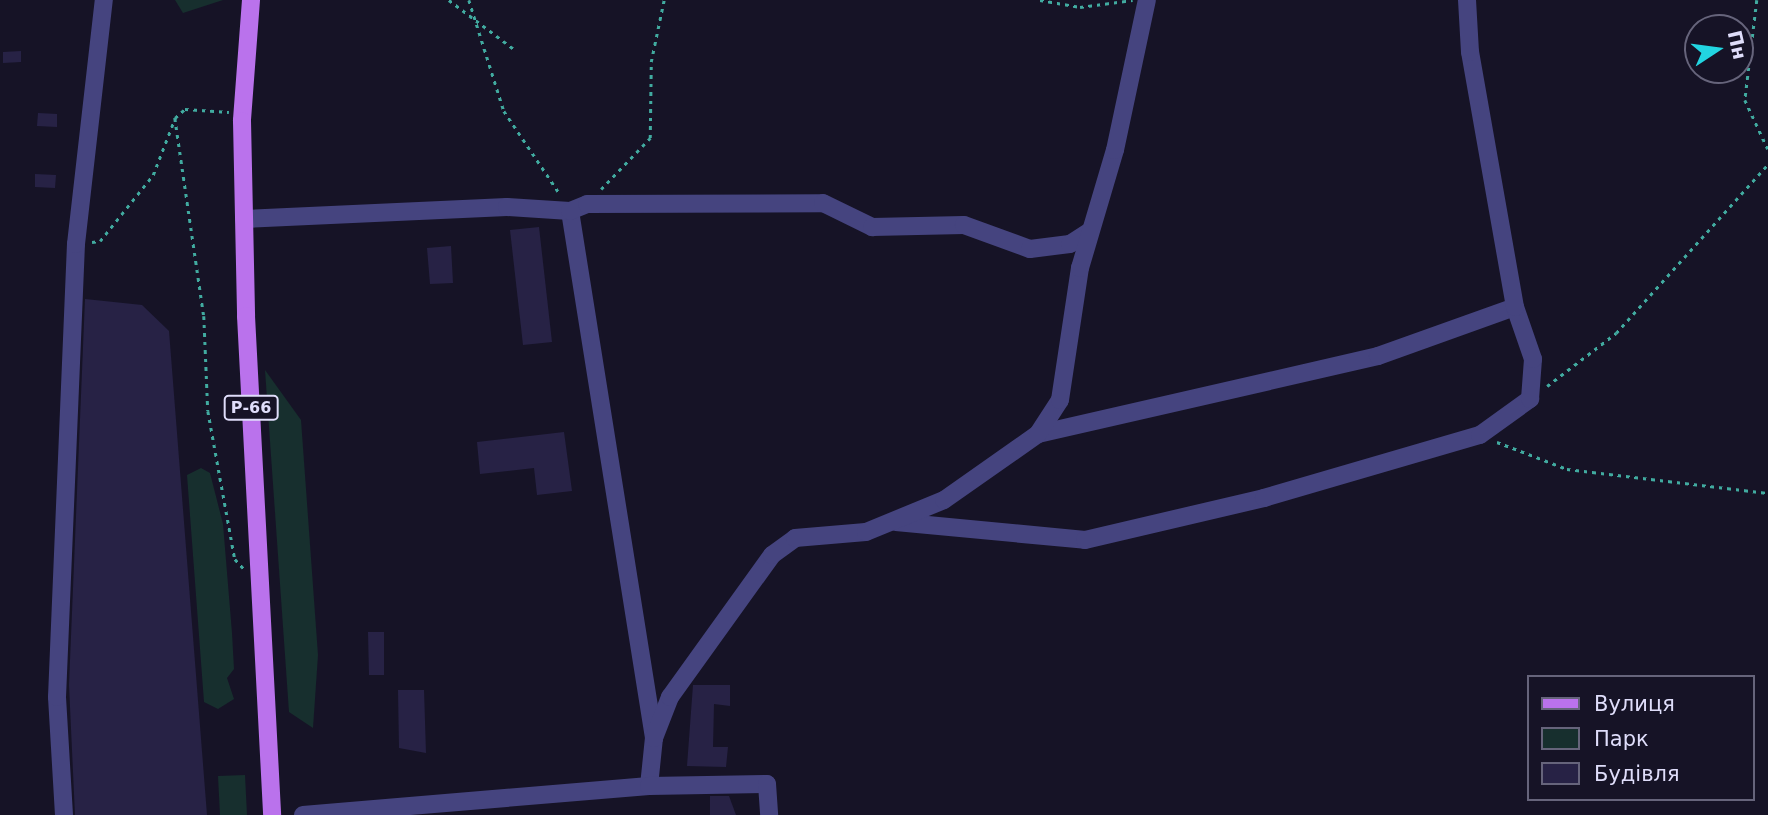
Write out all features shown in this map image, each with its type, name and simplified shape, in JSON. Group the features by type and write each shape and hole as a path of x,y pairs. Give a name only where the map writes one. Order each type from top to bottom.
{"main road":[{"name":"Р-66","path":"251,0 243,111 244,219 272,815"}],"street":[{"path":"64,815 57,697 76,244 104,0"},
{"path":"654,738 691,662 772,555 804,535 866,532 896,522 944,500 1038,434 1060,400 1090,231 1147,0"},
{"path":"896,522 1085,540 1264,498 1480,435 1530,399 1533,359 1516,307 1470,52 1467,0"},
{"path":"244,219 507,207 823,203 872,228 964,225 1030,249 1070,244 1090,231"},
{"path":"578,208 654,738 649,786"},
{"path":"1038,434 1378,356 1516,307"},
{"path":"303,815 649,786 767,784 769,815"}],"path":[{"path":"449,0 515,50"},
{"path":"469,0 504,111 578,208 650,138 651,62 664,0"},
{"path":"1040,0 1080,7 1133,0"},
{"path":"1757,0 1745,100 1768,149"},
{"path":"76,244 100,241 152,175 175,118 186,109 243,111"},
{"path":"175,118 204,316 218,465 235,559 260,587"},
{"path":"1530,399 1616,333 1768,164"},
{"path":"1480,435 1567,469 1768,493"}],"green space":[{"path":"175,0 223,0 183,13"},
{"path":"265,370 301,420 318,655 313,728 289,712"},
{"path":"201,468 210,473 223,524 232,633 234,669 227,678 234,699 218,709 204,702 187,475"},
{"path":"245,775 247,815 220,815 218,776"}],"building":[{"path":"21,51 21,62 3,63 3,52"},
{"path":"38,113 57,114 57,127 37,126"},
{"path":"35,174 56,175 55,188 35,187"},
{"path":"539,227 552,342 523,345 510,230"},
{"path":"451,246 453,283 430,284 427,248"},
{"path":"85,299 142,305 169,331 207,815 75,815 69,685"},
{"path":"564,432 572,491 537,495 534,468 480,474 477,442"},
{"path":"368,632 384,632 384,675 369,675"},
{"path":"693,685 730,685 730,706 714,704 713,747 728,747 726,767 687,766"},
{"path":"398,690 424,690 426,753 399,748"},
{"path":"710,796 729,796 736,815 710,815"}]}
